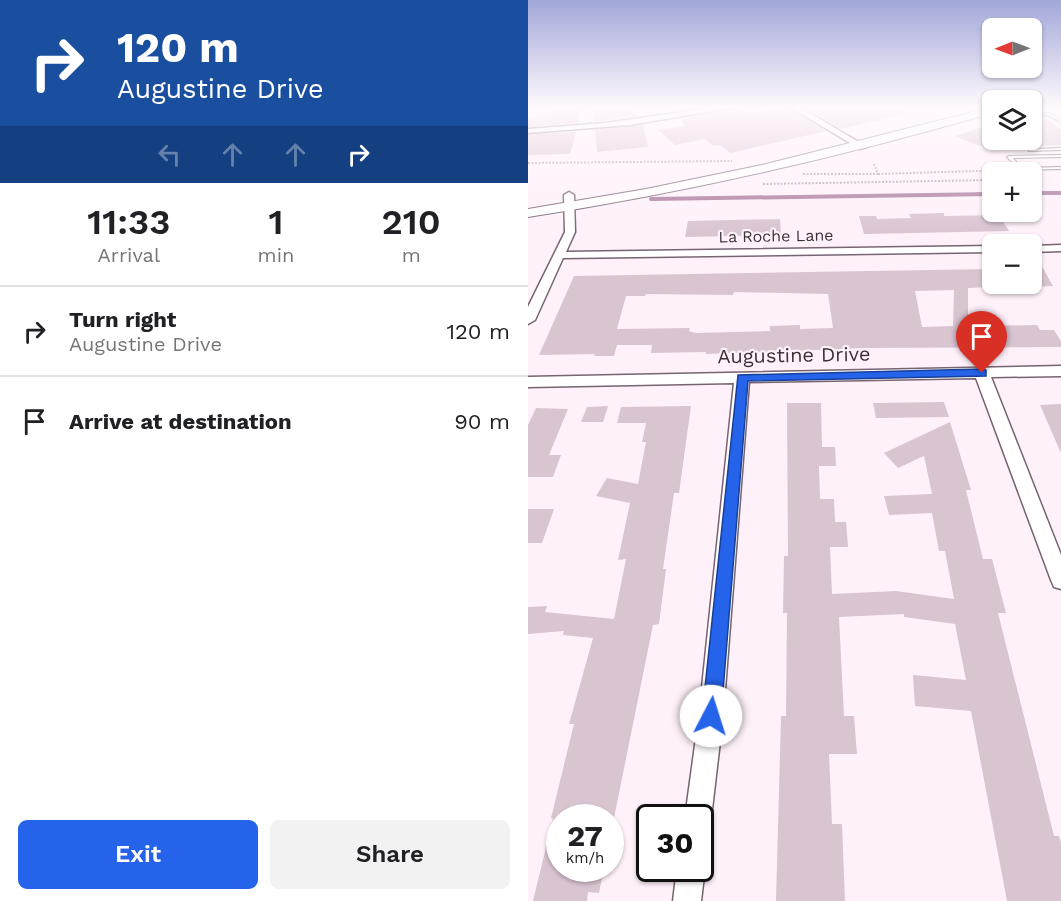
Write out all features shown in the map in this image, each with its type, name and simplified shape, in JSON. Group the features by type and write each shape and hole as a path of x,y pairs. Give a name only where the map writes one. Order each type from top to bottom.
{"main road":[{"path":"528,213 569,201 808,149"},
{"path":"528,201 569,201 689,186 854,149"}],"street":[{"path":"528,320 570,232 569,201"},
{"path":"1042,249 1061,248"},
{"name":"La Roche Lane","path":"560,255 982,249"},
{"name":"Augustine Drive","path":"528,382 1061,371"},
{"path":"982,373 1061,580"},
{"path":"700,804 711,716 742,377"},
{"path":"687,901 689,882"}],"lane":[{"path":"1042,150 1060,149"},
{"path":"1015,162 1010,156 1061,156"},
{"path":"1042,168 1061,168"}],"path":[{"path":"528,163 728,159 734,162"},
{"path":"874,165 878,174"},
{"path":"779,166 800,173 820,175 982,172"},
{"path":"763,184 982,180"}],"building":[{"path":"528,149 571,149 570,154 528,155"},
{"path":"597,149 627,149 597,152"},
{"path":"726,149 747,149 730,153"},
{"path":"909,214 982,215 982,222 1003,222 1009,231 864,234 859,216 876,216 877,219 911,218"},
{"path":"780,219 781,235 685,237 688,221"},
{"path":"1042,266 1053,286 1042,287"},
{"path":"982,269 982,287 968,288 968,324 1037,325 1040,330 1054,330 1061,341 1061,347 867,348 706,354 706,352 651,353 652,345 617,345 614,356 539,355 574,276","holes":["954,290 953,326 922,327 915,291","734,292 828,294 833,328 800,329 800,325 770,326 770,331 695,333 689,331 690,328 617,329 626,296 645,296 646,294 733,295"]},
{"path":"944,402 949,417 876,418 873,403"},
{"path":"787,403 821,403 822,447 835,447 836,466 819,466 820,499 834,499 835,522 846,522 848,547 830,547 832,594 896,591 954,599 945,551 939,551 932,513 889,515 884,496 932,494 924,456 898,468 884,453 950,422 971,490 966,490 983,559 992,559 1006,613 998,613 1054,836 1059,836 1061,843 1061,901 1007,901 971,711 915,706 913,675 966,680 955,624 904,617 904,614 839,617 844,716 854,716 857,754 829,754 832,824 842,824 845,901 776,901 781,716 786,716 787,613 783,613 784,556 788,556"},
{"path":"1061,404 1061,453 1040,405"},
{"path":"608,406 603,422 581,422 587,407"},
{"path":"691,406 679,493 674,493 663,569 666,569 659,624 653,625 617,804 554,804 574,724 569,724 593,638 563,635 564,631 528,634 528,607 547,606 545,612 614,619 626,559 618,560 630,503 596,496 607,478 638,484 646,442 642,442 646,423 617,423 621,407"},
{"path":"536,408 568,409 549,455 561,455 553,477 528,477 528,425"},
{"path":"528,509 554,509 542,543 528,543"},
{"path":"546,847 546,882 601,882 599,893 588,892 587,901 533,901"}],"waterway":[{"path":"1042,193 1061,193"},
{"path":"651,199 993,194 976,194"}],"route":[{"path":"711,716 742,377 982,373"}]}
